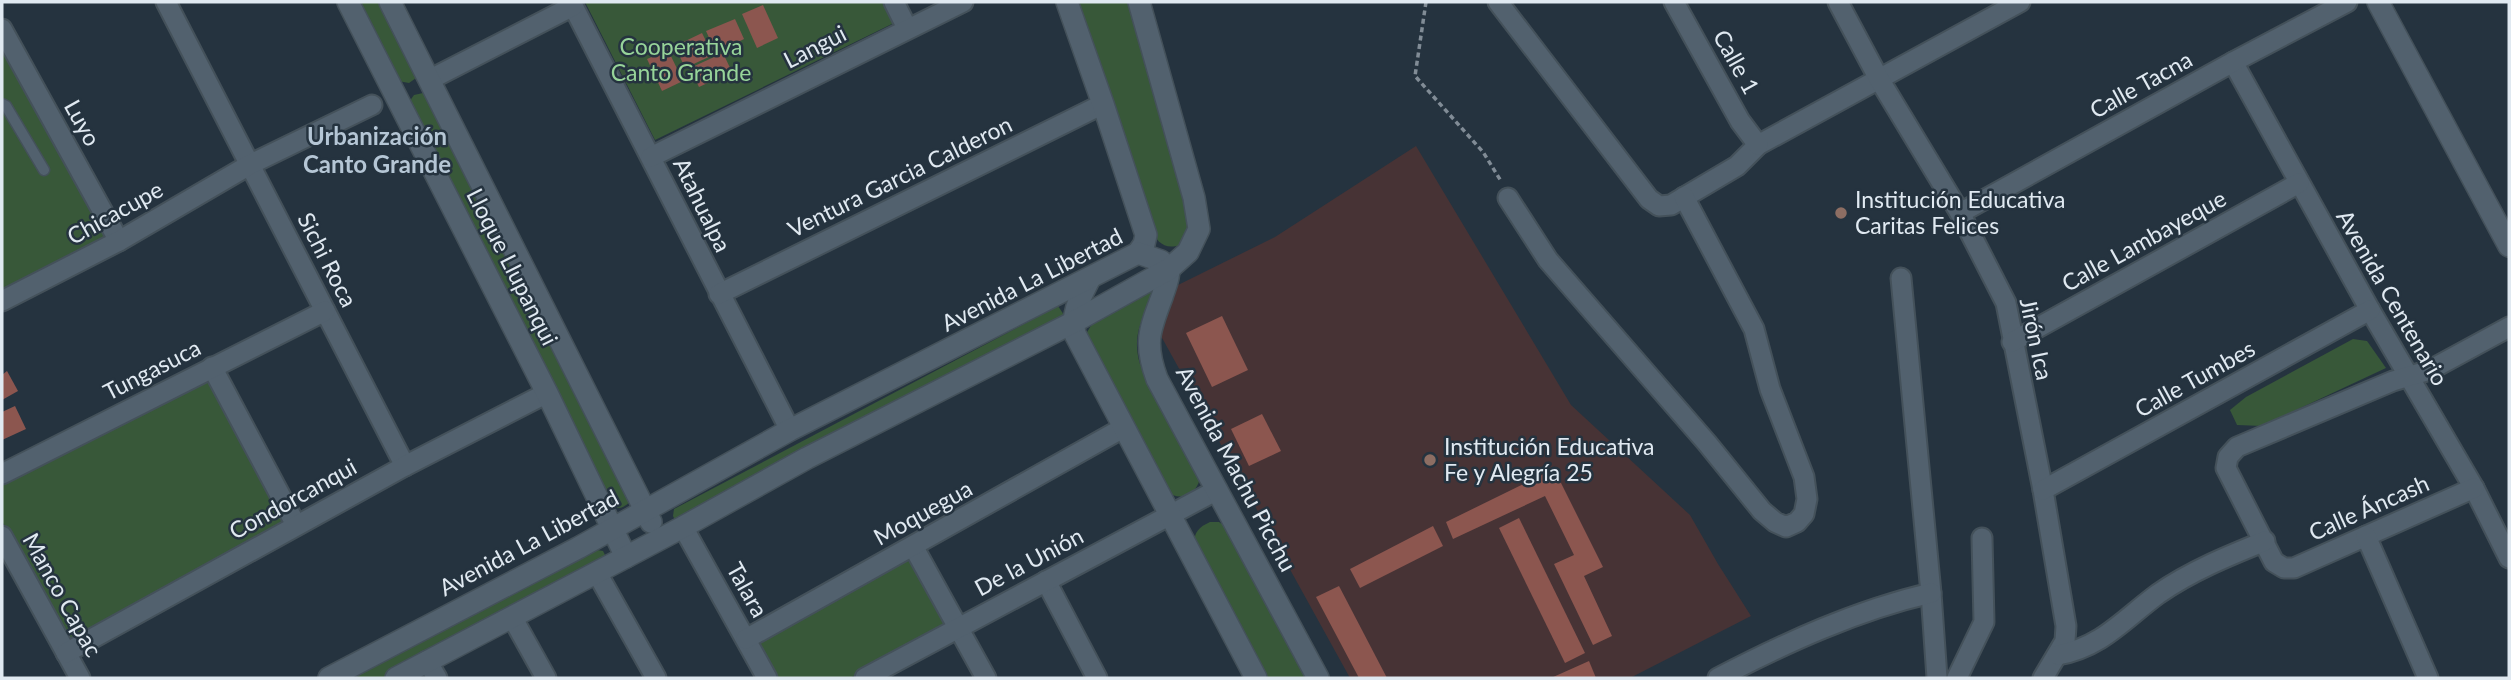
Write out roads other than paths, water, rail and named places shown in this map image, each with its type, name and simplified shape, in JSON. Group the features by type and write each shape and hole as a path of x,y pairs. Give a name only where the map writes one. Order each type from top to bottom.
{"street":[{"name":"Sichi Roca","path":"166,2 405,466"},
{"name":"Lloque Llupanqui","path":"348,2 547,393 626,557"},
{"name":"Lloque Llupanqui","path":"390,2 660,539"},
{"path":"894,2 907,28"},
{"name":"Langui","path":"651,157 963,2"},
{"path":"1067,2 1146,235 1139,253"},
{"name":"Avenida Machu Picchu","path":"1139,2 1194,198 1199,229 1188,252 1169,270 1169,281 1149,335 1148,355 1157,379 1318,678"},
{"path":"1498,2 1641,188 1659,206 1671,205 1737,166 1758,145 2020,2"},
{"name":"Calle 1","path":"1674,2 1740,121 1758,145"},
{"name":"Jirón Ica","path":"1838,2 1879,79 1960,213 2006,303 2043,490 2066,626 2065,641 2043,678"},
{"name":"Calle Tacna","path":"1960,213 2347,2"},
{"path":"2378,2 2509,246"},
{"path":"394,95 429,80 573,4"},
{"name":"Atahualpa","path":"573,4 790,430"},
{"name":"Luyo","path":"2,29 119,241"},
{"name":"Avenida Centenario","path":"2233,62 2370,310 2474,488 2509,558"},
{"name":"Ventura Garcia Calderon","path":"719,294 1103,104"},
{"name":"Chicacupe","path":"2,301 119,241 251,164 372,105"},
{"name":"Calle Lambayeque","path":"2012,342 2299,183"},
{"path":"1508,198 1548,260 1707,443 1762,511 1774,522 1786,527 1797,522 1804,514 1807,499 1804,477 1770,390 1754,329 1684,197"},
{"name":"Avenida La Libertad","path":"329,678 646,511 790,430 1139,253 1161,261 1169,270"},
{"path":"396,678 432,670 512,617 807,458 1072,323 1169,270"},
{"path":"1901,278 1937,678"},
{"path":"1089,280 1076,306 1072,323 1080,346 1256,678"},
{"name":"Calle Tumbes","path":"2043,490 2370,310"},
{"name":"Tungasuca","path":"2,474 325,311"},
{"path":"2058,656 2077,652 2096,642 2157,595 2196,570 2264,541 2226,468 2228,457 2237,447 2393,381 2430,370 2509,327"},
{"path":"212,367 296,525"},
{"name":"Condorcanqui","path":"65,653 405,466 547,393"},
{"name":"Moquegua","path":"746,639 1123,428"},
{"name":"Calle Áncash","path":"2264,541 2274,562 2284,568 2294,568 2474,488"},
{"name":"De la Unión","path":"872,677 958,627 1217,489"},
{"name":"Talara","path":"683,527 767,678"},
{"name":"Manco Capac","path":"2,536 80,678"},
{"path":"2366,536 2428,678"},
{"path":"1957,678 1984,622 1982,538"},
{"path":"913,546 986,678"},
{"path":"597,573 656,678"},
{"path":"1046,581 1097,678"},
{"path":"1718,678 1764,654 1889,603 1931,593"},
{"path":"512,617 546,678"}],"lane":[{"path":"2,104 6,106 44,170"}],"place":[{"name":"Institución Educativa Caritas Felices","path":"1841,213"},
{"name":"Institución Educativa Fe y Alegría 25","path":"1430,460"}],"district":[{"name":"Urbanización Canto Grande","path":"377,151"}],"park label":[{"name":"Cooperativa Canto Grande","path":"681,60"}]}
